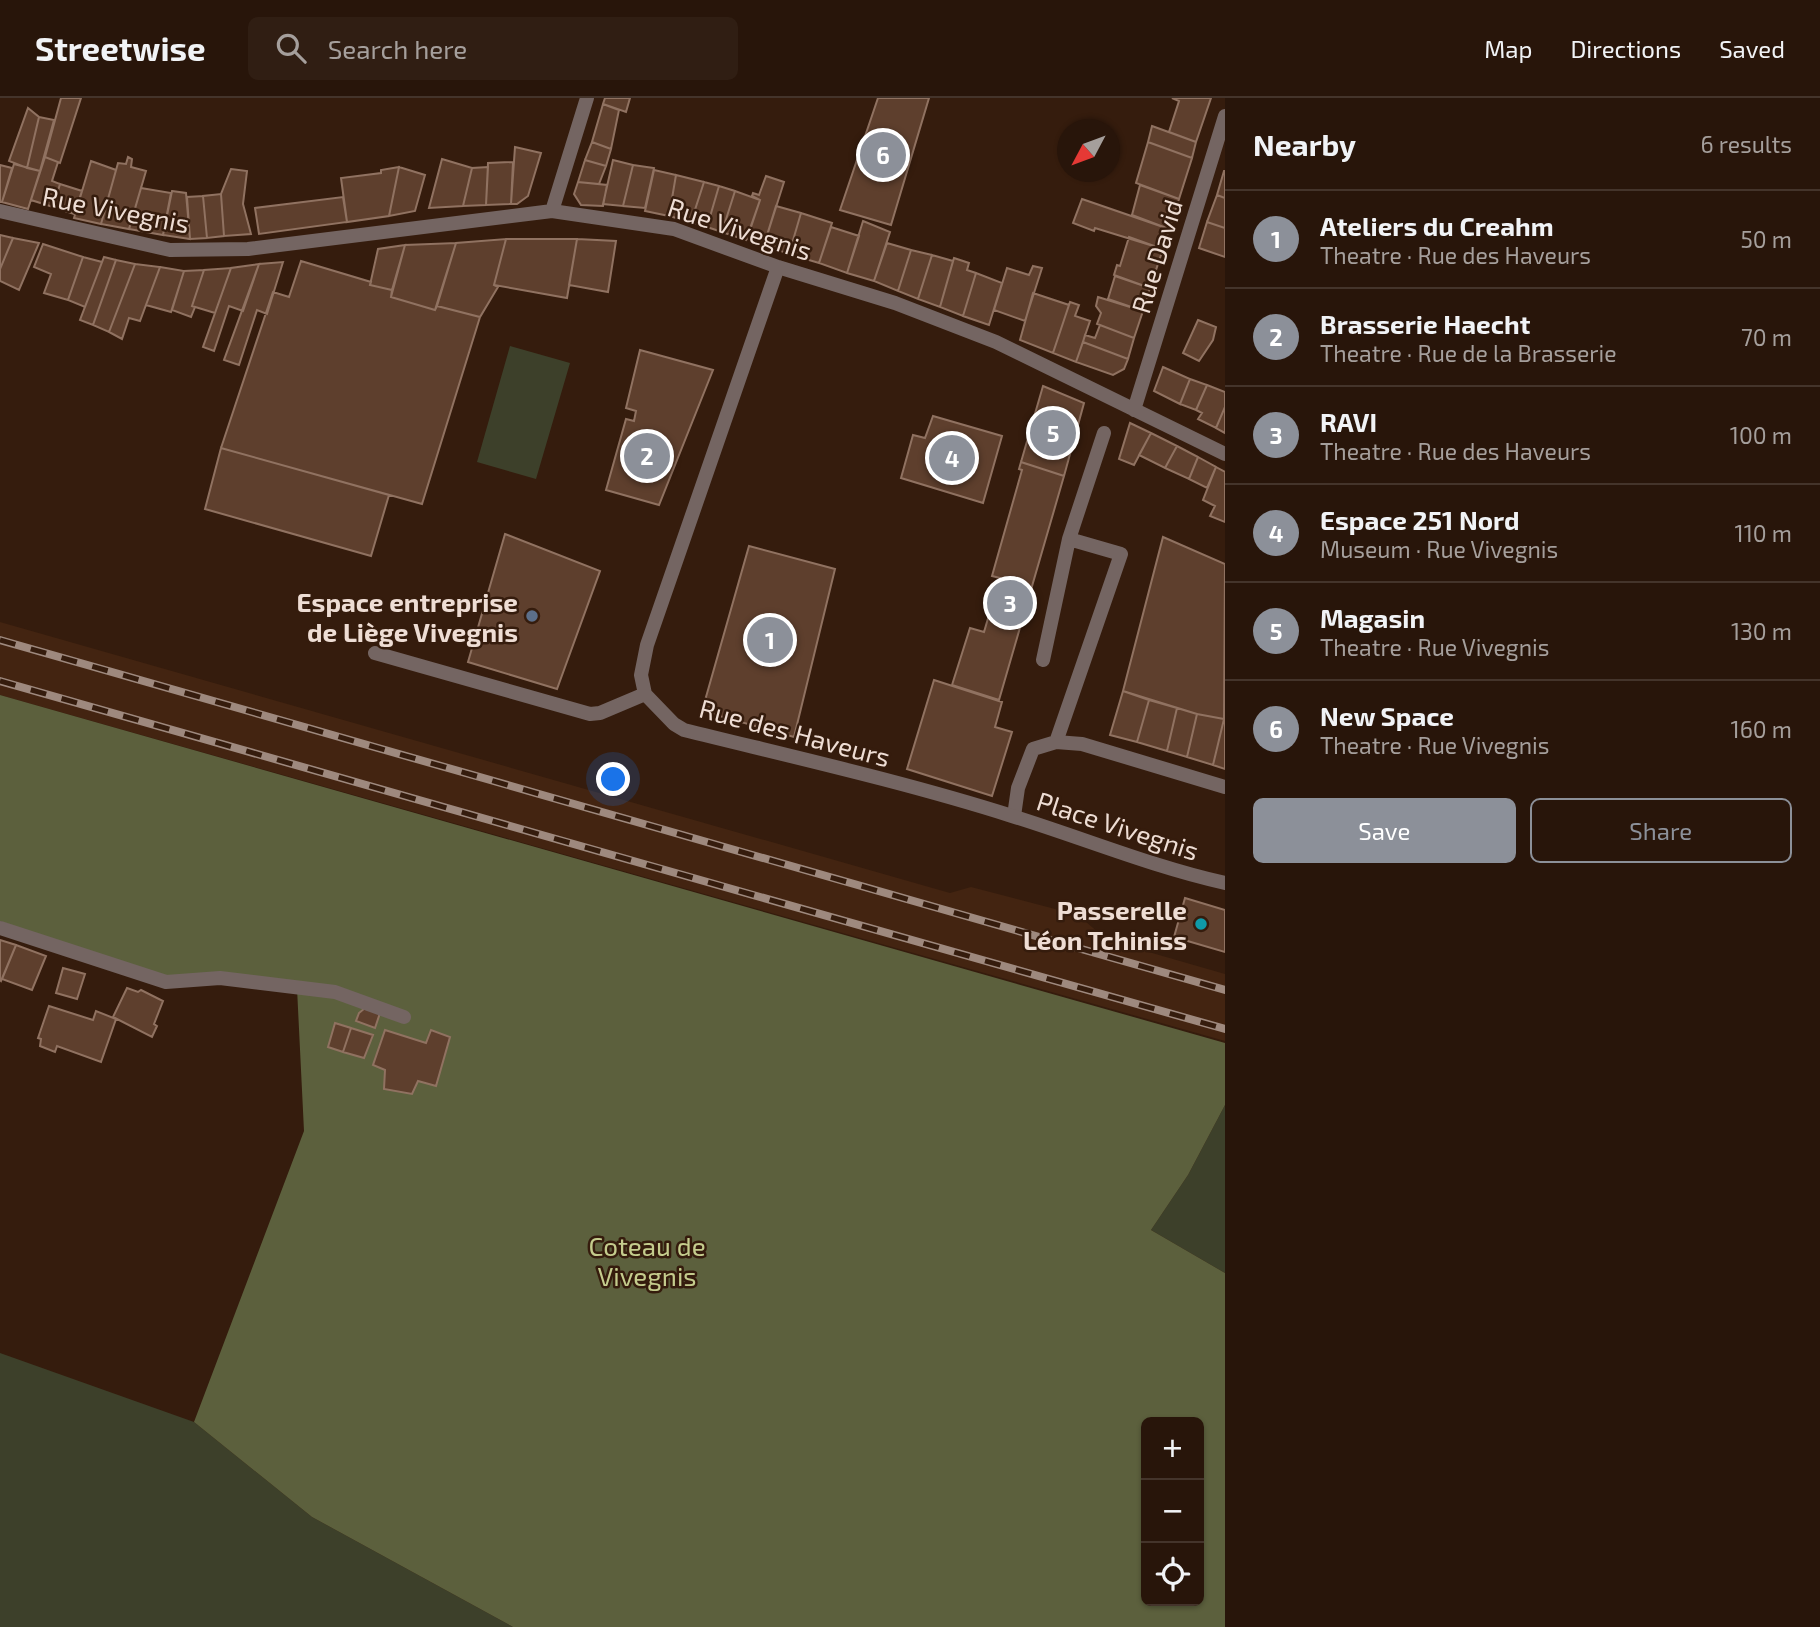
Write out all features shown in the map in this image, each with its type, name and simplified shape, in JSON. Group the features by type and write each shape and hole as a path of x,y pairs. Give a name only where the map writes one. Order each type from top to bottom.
{"street":[{"path":"552,211 587,98"},
{"name":"Rue David","path":"1134,410 1225,116"},
{"name":"Rue Vivegnis","path":"0,211 170,250 248,249 552,211 674,229 778,267 895,303 996,342 1225,454"},
{"path":"375,653 590,714 600,713 645,694 641,675 647,645 778,267"},
{"path":"1043,660 1069,539 1104,433"},
{"path":"1069,539 1121,554 1056,742 1082,744 1225,787"},
{"name":"Rue des Haveurs","path":"645,694 674,724 684,730 1013,816"},
{"name":"Place Vivegnis","path":"1056,742 1033,749 1018,788 1013,816 1182,873 1225,883"},
{"path":"0,928 166,982 220,978 335,992 404,1017"}],"shaded area":[{"path":"0,622 950,893 971,887 1078,915 1107,940 1225,974 1225,1041 0,695"}],"green space":[{"path":"510,346 570,363 536,479 477,462"},
{"name":"Coteau de Vivegnis","path":"0,695 1225,1043 1225,1105 1188,1175 1151,1230 1225,1273 1225,1627 513,1627 312,1517 194,1422 304,1131 297,988 166,982 0,921"},
{"path":"1225,1105 1225,1273 1151,1230 1188,1175"},
{"path":"0,1353 194,1422 312,1517 513,1627 0,1627"}],"building":[{"path":"61,98 81,98 60,163 45,157"},
{"path":"605,98 630,98 626,112 603,104"},
{"path":"878,98 929,98 891,225 840,210"},
{"path":"1172,98 1211,98 1196,142 1169,132 1179,101"},
{"path":"603,104 619,110 611,149 592,142"},
{"path":"28,108 39,117 27,168 9,161"},
{"path":"39,117 54,120 40,171 27,168"},
{"path":"1152,126 1196,142 1192,158 1148,142"},
{"path":"592,142 611,149 606,166 585,160"},
{"path":"1148,142 1192,158 1179,199 1136,183"},
{"path":"515,147 541,153 528,196 517,204 511,204"},
{"path":"45,157 58,162 52,181 60,184 53,207 31,200"},
{"path":"128,157 132,159 131,167 146,171 129,229 101,224 118,163 126,164"},
{"path":"442,159 472,168 463,206 429,208"},
{"path":"585,160 606,166 599,184 578,182"},
{"path":"613,160 633,165 623,206 603,204"},
{"path":"91,161 116,170 101,224 74,218"},
{"path":"513,162 511,204 486,205 488,163"},
{"path":"14,164 40,171 28,209 2,202"},
{"path":"0,165 12,168 2,202 0,202"},
{"path":"633,165 654,168 645,208 623,206"},
{"path":"399,167 389,216 347,222 341,178 381,173 381,170"},
{"path":"399,167 425,175 415,211 389,216"},
{"path":"488,167 486,205 463,206 472,168"},
{"path":"231,169 247,171 243,204 251,234 224,236 221,194"},
{"path":"654,170 676,175 669,216 645,211"},
{"path":"1225,171 1225,198 1217,195"},
{"path":"676,175 704,182 691,222 669,216"},
{"path":"766,176 784,182 764,245 747,239 760,200 752,196 753,193 759,195"},
{"path":"578,182 607,185 603,206 581,205 574,194"},
{"path":"704,182 719,186 707,227 691,222"},
{"path":"60,184 82,191 74,214 53,207"},
{"path":"1140,185 1179,199 1169,229 1132,215"},
{"path":"719,186 735,191 722,232 707,227"},
{"path":"141,188 171,193 163,235 129,229"},
{"path":"172,191 186,193 190,239 163,235"},
{"path":"735,191 760,200 746,240 722,232"},
{"path":"221,194 224,236 207,238 203,196"},
{"path":"1217,195 1225,198 1225,228 1207,222"},
{"path":"203,196 207,238 190,239 187,197"},
{"path":"343,197 347,222 259,234 255,208"},
{"path":"1082,199 1169,229 1163,249 1073,223"},
{"path":"776,206 801,213 789,254 764,245"},
{"path":"801,213 832,223 819,263 789,254"},
{"path":"863,221 890,232 874,281 847,273"},
{"path":"1207,222 1225,228 1225,257 1199,248"},
{"path":"831,227 859,236 847,273 819,263"},
{"path":"0,235 13,238 0,269"},
{"path":"1129,237 1163,249 1150,288 1114,275 1117,265 1120,266"},
{"path":"13,238 39,243 19,290 0,281 0,269"},
{"path":"506,239 494,285 498,287 480,317 437,306 456,243"},
{"path":"506,239 577,239 567,298 494,285"},
{"path":"577,239 616,241 608,292 569,285"},
{"path":"456,243 435,310 391,297 405,245"},
{"path":"887,243 911,250 898,291 874,281"},
{"path":"43,244 83,257 68,300 44,293 51,274 34,267"},
{"path":"405,245 392,290 370,285 378,249"},
{"path":"911,250 932,255 918,299 898,291"},
{"path":"932,255 953,261 940,307 918,299"},
{"path":"83,257 102,262 85,307 68,300"},
{"path":"104,257 116,260 93,325 80,320"},
{"path":"954,258 969,263 967,270 976,273 963,316 940,307"},
{"path":"116,260 135,264 109,332 93,325"},
{"path":"301,261 392,290 391,297 435,310 437,306 480,317 422,504 221,448 273,292 289,297"},
{"path":"283,262 267,314 257,310 239,365 224,360 259,264"},
{"path":"135,264 160,267 140,321 129,318 122,339 109,332"},
{"path":"259,264 243,311 229,306 214,351 203,347 231,268"},
{"path":"1033,266 1042,268 1025,321 994,310 1007,268 1029,275"},
{"path":"160,267 184,271 171,312 146,305"},
{"path":"231,268 215,313 192,306 204,270"},
{"path":"204,270 191,317 172,310 184,271"},
{"path":"976,273 1002,283 989,325 963,316"},
{"path":"1115,276 1150,288 1143,311 1108,299"},
{"path":"1033,293 1069,305 1053,353 1020,340"},
{"path":"1098,297 1143,311 1134,338 1097,324 1101,313 1096,306"},
{"path":"1070,302 1079,305 1075,316 1090,321 1076,362 1053,353"},
{"path":"1198,320 1216,327 1213,340 1199,361 1183,353"},
{"path":"1100,325 1134,338 1128,359 1083,342 1085,335 1095,338"},
{"path":"1083,342 1128,359 1124,369 1113,375 1076,362"},
{"path":"640,350 713,370 659,505 606,490 626,419 634,421 636,411 626,408"},
{"path":"1163,367 1190,379 1180,404 1154,391"},
{"path":"1190,379 1207,385 1196,410 1180,404"},
{"path":"1207,385 1225,392 1225,407 1216,428 1198,419 1202,413 1196,410"},
{"path":"1043,386 1084,403 1064,476 1021,462"},
{"path":"1225,407 1225,433 1216,428"},
{"path":"933,416 1002,436 983,503 901,478 913,435 925,438"},
{"path":"1130,423 1151,433 1134,465 1119,459"},
{"path":"1151,433 1177,446 1165,468 1139,455"},
{"path":"1177,446 1198,457 1189,479 1165,468"},
{"path":"221,448 389,495 371,556 205,509"},
{"path":"1198,457 1216,467 1207,488 1189,479"},
{"path":"1021,462 1064,476 999,700 952,685 970,628 984,632 1000,578 992,576 1022,470 1019,469"},
{"path":"1216,467 1225,472 1225,522 1210,516 1215,506 1203,500"},
{"name":"Espace entreprise de Liège Vivegnis","path":"505,534 600,571 557,689 468,662"},
{"path":"1163,537 1225,564 1224,719 1197,714 1123,691"},
{"path":"749,546 835,569 794,737 702,711"},
{"path":"934,680 1002,702 995,727 1012,732 992,796 907,769"},
{"path":"1123,691 1149,700 1137,742 1110,735"},
{"path":"1149,700 1177,708 1167,751 1137,742"},
{"path":"1177,708 1197,714 1187,757 1167,751"},
{"path":"1197,714 1224,719 1213,765 1187,757"},
{"path":"1225,719 1225,769 1213,765"},
{"name":"Passerelle Léon Tchiniss","path":"1185,898 1225,910 1225,952 1174,937"},
{"path":"0,940 16,945 1,981 0,980"},
{"path":"16,945 46,956 32,990 2,979"},
{"path":"63,968 85,974 77,999 56,993"},
{"path":"127,988 138,992 141,990 163,1001 152,1037 113,1017"},
{"path":"49,1006 93,1020 96,1011 116,1019 101,1062 57,1046 55,1052 40,1046 41,1039 38,1038"},
{"path":"365,1008 380,1013 375,1028 356,1021"},
{"path":"335,1023 351,1028 343,1052 328,1047"},
{"path":"351,1028 373,1035 364,1058 343,1052"},
{"path":"385,1030 426,1043 431,1030 450,1037 436,1086 418,1081 412,1094 384,1089 385,1070 373,1065"}],"railway":[{"path":"0,640 1225,990"},
{"path":"0,681 1225,1029"}],"place":[{"name":"New Space","path":"883,155"},
{"name":"Magasin","path":"1053,433"},
{"name":"Brasserie Haecht","path":"647,456"},
{"name":"Espace 251 Nord","path":"952,458"},
{"name":"RAVI","path":"1010,603"},
{"name":"Espace entreprise de Liège Vivegnis","path":"532,616"},
{"name":"Ateliers du Creahm","path":"770,640"},
{"name":"Passerelle Léon Tchiniss","path":"1201,924"}]}
